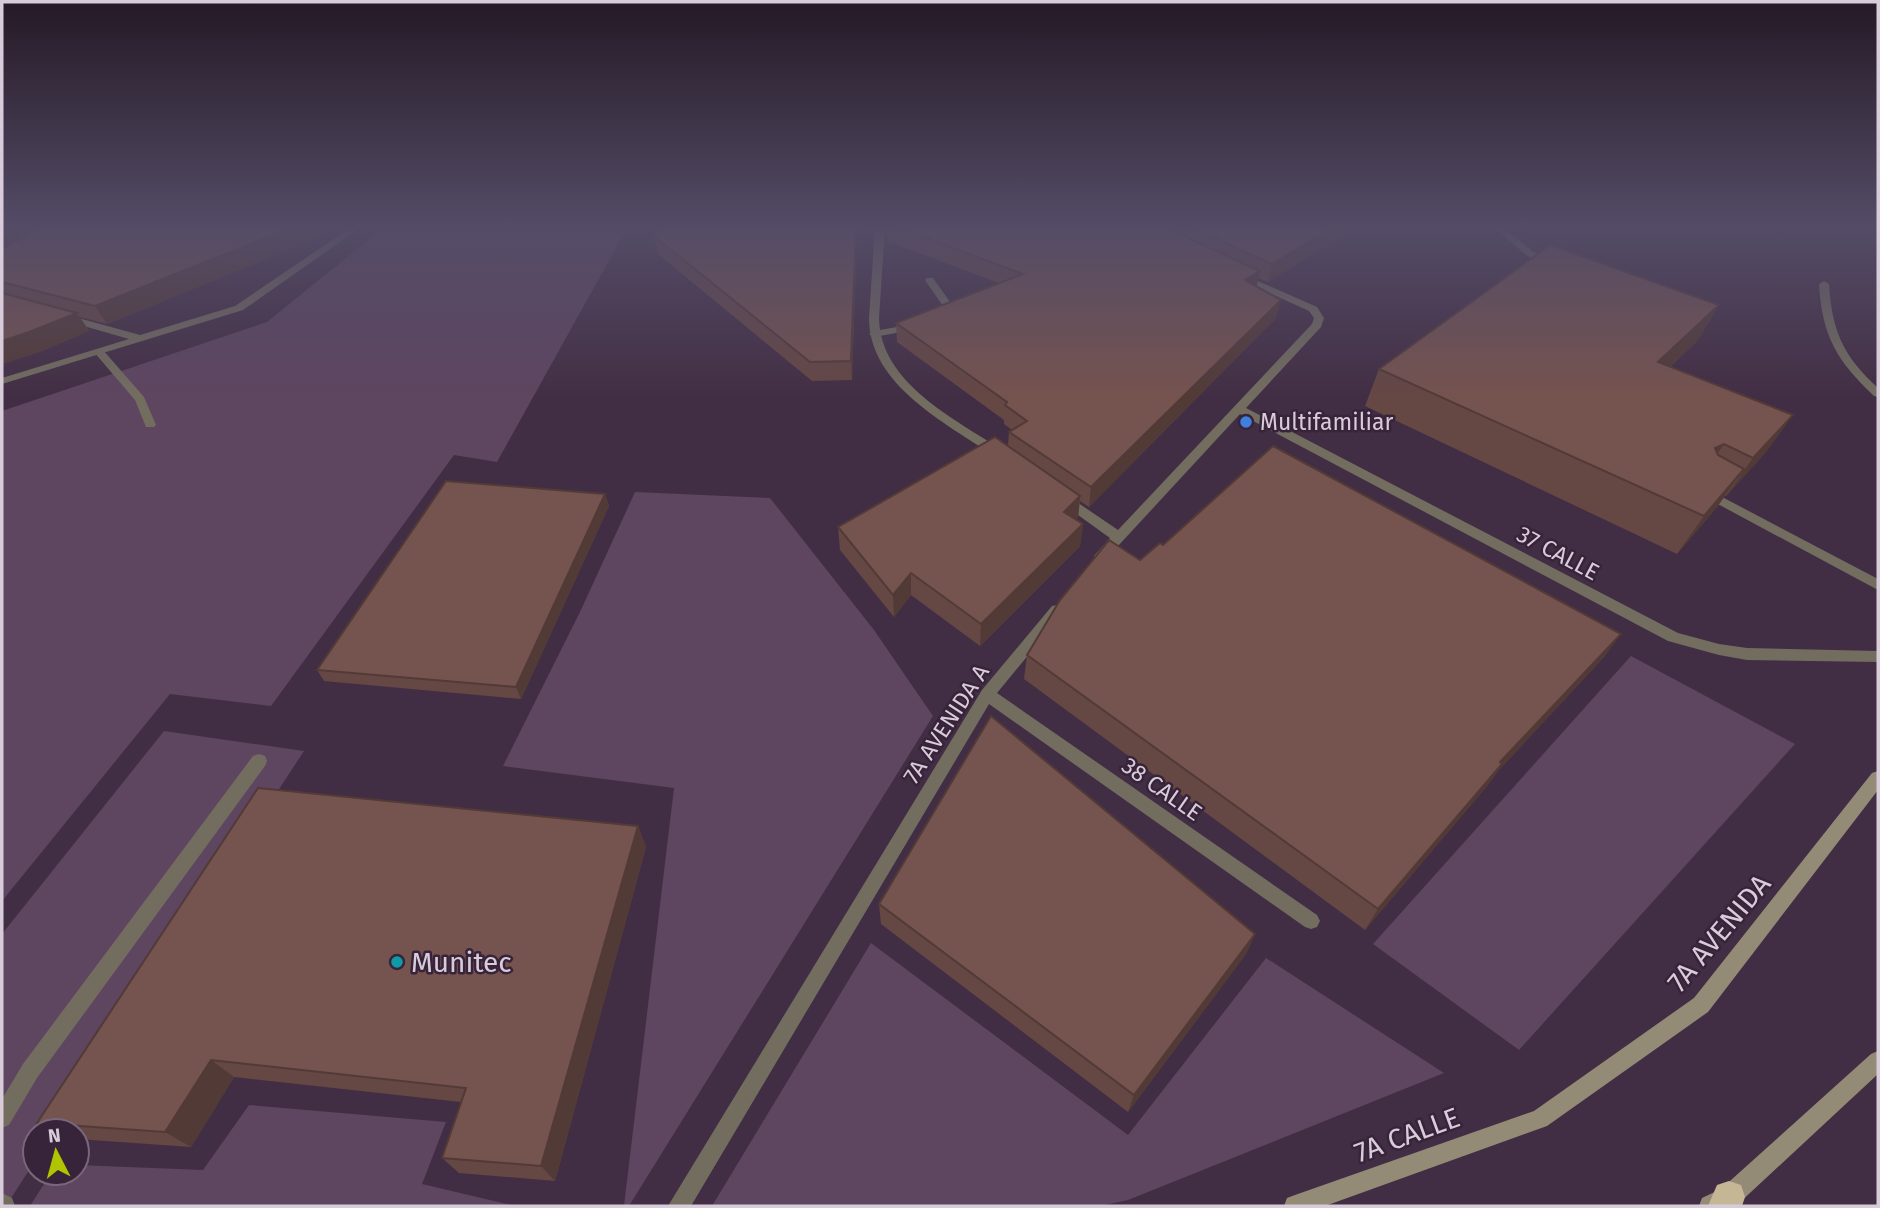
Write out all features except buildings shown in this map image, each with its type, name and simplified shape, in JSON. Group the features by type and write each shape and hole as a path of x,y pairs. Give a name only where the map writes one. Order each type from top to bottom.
{"main road":[{"name":"7A AVENIDA","path":"1540,1119 1701,1005 1878,778"},
{"path":"1721,1203 1878,1061"},
{"name":"7A CALLE","path":"1295,1206 1540,1119"}],"street":[{"path":"2,381 239,308 274,284"},
{"path":"877,284 874,334 886,362 905,388 1006,458"},
{"path":"933,284 950,310 950,315 933,323"},
{"path":"1091,568 1117,536 1240,410 1317,325 1319,318 1313,309 1260,284"},
{"path":"1824,284 1825,314 1832,341 1862,379 1878,394"},
{"path":"56,315 144,339"},
{"path":"874,334 920,326"},
{"path":"99,352 140,399 150,425"},
{"name":"37 CALLE","path":"1240,410 1672,637 1706,647 1747,654 1855,654 1878,657"},
{"path":"1697,488 1878,585"},
{"path":"1050,489 1117,536"},
{"name":"7A AVENIDA A","path":"679,1206 987,695 1065,599"},
{"name":"38 CALLE","path":"987,695 1311,921"},
{"path":"2,1118 30,1072 259,761"}],"shaded area":[{"path":"313,284 596,284 497,462 454,455 271,706 170,694 2,901 2,411 267,322"},
{"path":"635,492 770,498 874,630 933,716 629,1206 624,1206 674,788 503,766 580,612"},
{"path":"1631,656 1795,744 1519,1050 1373,944"},
{"path":"164,731 304,751 64,1117 21,1117 21,1183 6,1206 2,1206 2,934"},
{"path":"871,943 1128,1135 1266,958 1444,1073 1128,1200 1100,1206 712,1206"},
{"path":"249,1105 446,1122 422,1184 515,1206 30,1206 42,1187 91,1187 91,1166 203,1170"}],"place":[{"name":"Multifamiliar","path":"1246,422"},
{"name":"Munitec","path":"397,962"}]}
